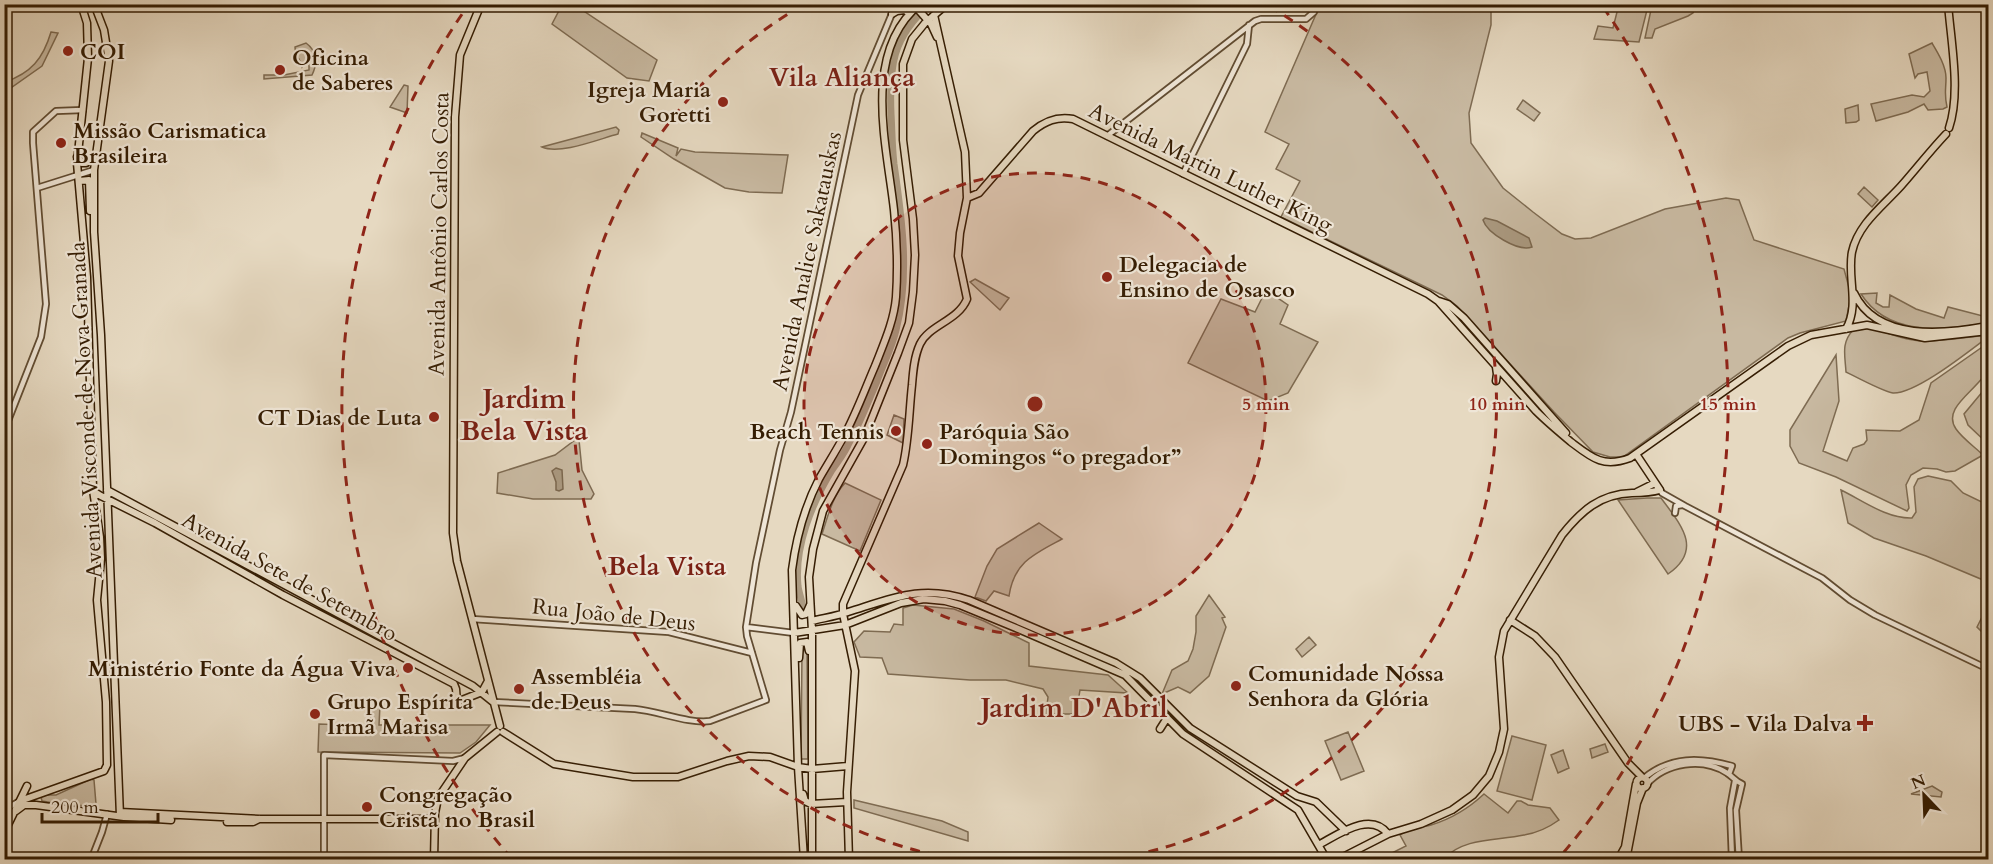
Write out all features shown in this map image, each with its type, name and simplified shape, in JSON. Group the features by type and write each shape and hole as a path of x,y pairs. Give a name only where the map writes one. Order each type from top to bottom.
{"main road":[{"path":"20,801 98,773 106,769 107,762 106,702 97,600 101,559 100,537 93,487 87,277 77,158 88,39 87,22 81,4"},
{"name":"Avenida Visconde de Nova Granada","path":"94,4 105,33 109,61 95,158 94,232 109,510 120,814"},
{"name":"Avenida Antônio Carlos Costa","path":"481,4 460,55 455,117 453,533 457,561 500,730"},
{"path":"812,860 812,621 809,577 812,555 823,511 873,418 906,334 911,310 915,248 903,140 902,70 908,48 925,18 934,15 947,4"},
{"path":"1846,329 1851,320 1853,292 1850,263 1859,232 1938,143 1953,118 1955,96 1948,4"},
{"path":"804,860 798,767 795,675 797,633 792,570 794,554 808,503 853,420 895,308 897,251 887,159 883,81 890,48 897,31 909,13 917,6 940,42"},
{"path":"892,14 901,9 909,13"},
{"path":"849,860 848,766 855,671 843,604 903,465 914,366 921,341 959,311 967,299 958,256 967,198 962,136 934,15"},
{"name":"Avenida Martin Luther King","path":"967,198 979,193 1034,131 1047,121 1063,117 1073,119 1428,294 1438,301 1494,363 1509,373"},
{"path":"77,158 86,164 95,158"},
{"path":"79,178 89,181 90,222 94,232"},
{"path":"967,186 976,188 985,186"},
{"path":"1853,292 1860,305 1870,315 1901,328 1928,332 1969,330 1989,326"},
{"name":"Avenida Martin Luther King","path":"1438,301 1448,304 1461,315 1509,373 1586,455 1609,463 1619,462 1636,454 1798,340 1811,335 1867,325 1925,338 1989,331"},
{"path":"1852,306 1860,305"},
{"path":"1457,322 1455,316 1461,315"},
{"path":"1867,325 1871,320 1870,315"},
{"path":"1851,320 1856,326"},
{"path":"1494,363 1497,372 1496,381"},
{"name":"Avenida Martin Luther King","path":"1509,373 1509,381 1536,411 1576,445"},
{"path":"1337,860 1389,834 1421,824 1452,810 1473,795 1489,776 1499,752 1504,729 1499,657 1504,631 1509,620 1571,522 1589,506 1602,498 1633,493 1661,492 1636,454"},
{"path":"1633,493 1655,483"},
{"path":"93,487 98,490 107,487"},
{"name":"Avenida Sete de Setembro","path":"93,487 108,499 283,595 482,692 493,702"},
{"name":"Avenida Sete de Setembro","path":"107,487 454,684 457,702 482,692"},
{"path":"95,506 104,505 109,510"},
{"path":"812,621 908,594 929,592 953,594 1124,667 1140,678 1188,726 1266,778 1297,796 1319,804 1346,831"},
{"path":"797,633 845,625 905,602 919,599 945,601 960,605 1125,675 1179,730 1298,810 1320,844 1327,860"},
{"path":"794,600 798,612 802,615 806,614 810,600"},
{"path":"853,611 853,616 858,619"},
{"path":"1509,620 1535,636 1555,657 1642,782 1626,860"},
{"path":"795,675 799,669 799,645 803,641 807,642 809,674 812,681"},
{"path":"482,692 488,681"},
{"path":"1168,719 1175,720 1179,717"},
{"path":"1161,729 1168,719"},
{"path":"434,860 438,798 465,758 500,730 559,765 643,778 678,777 748,756 770,757 798,767 812,769 848,766"},
{"path":"799,780 805,801 811,804 847,802"},
{"path":"1618,860 1625,847 1642,782"},
{"path":"4,833 27,786"},
{"path":"39,793 41,802 50,807"},
{"path":"1298,810 1305,798"},
{"path":"16,811 24,805 107,814 224,822 253,822 260,819 435,819"},
{"path":"1320,844 1366,823 1385,829 1389,834"}],"street":[{"name":"Avenida Analice Sakatauskas","path":"493,702 636,709 702,722 766,700 746,627 756,563 780,450 793,402 858,95 896,4"},
{"path":"1107,136 1249,25 1261,19 1306,19 1314,12 1316,4"},
{"path":"1183,174 1247,44 1249,25"},
{"path":"4,431 41,337 46,304 33,132 56,111 83,110"},
{"path":"37,188 79,178 94,170"},
{"path":"1661,492 1831,584 1850,600 1875,615 1989,669"},
{"path":"1675,513 1676,506 1685,506"},
{"path":"1843,603 1850,600"},
{"name":"Rua João de Deus","path":"472,619 669,632 752,653"},
{"path":"746,627 797,633"},
{"path":"735,648 744,644 747,636"},
{"path":"324,860 324,755 453,761 465,758"},
{"path":"453,761 460,766"},
{"path":"1642,782 1664,771 1686,764 1732,766 1729,774"},
{"path":"1721,766 1735,781 1742,784 1736,810 1739,860"},
{"path":"1732,860 1730,808 1735,781"},
{"path":"4,810 20,801"},
{"path":"91,860 107,814"}],"shaded area":[{"path":"1619,4 1648,6 1639,42 1594,39 1598,26 1613,28"},
{"path":"562,5 571,5 582,10 657,60 649,81 627,78 552,24"},
{"path":"1320,5 1491,5 1491,25 1469,113 1471,143 1503,188 1562,234 1575,239 1591,238 1665,209 1726,198 1739,200 1754,240 1844,269 1851,295 1846,321 1788,338 1623,457 1610,457 1593,452 1457,306 1442,295 1281,217 1300,181 1276,169 1289,144 1265,132"},
{"path":"1652,5 1697,5 1693,13 1655,29 1652,38 1645,38"},
{"path":"51,32 58,33 42,66 5,92 5,82 22,74 35,64"},
{"path":"306,43 315,57 312,75 264,79 264,75 284,75 309,70 309,62 305,62 302,67 296,57 295,47"},
{"path":"1932,43 1945,69 1947,107 1928,110 1924,104 1908,112 1876,121 1871,104 1912,95 1924,97 1930,91 1927,72 1918,74 1915,78 1909,54"},
{"path":"404,85 408,86 407,113 390,107"},
{"path":"1523,100 1540,113 1534,121 1517,109"},
{"path":"1858,105 1859,120 1846,123 1845,109"},
{"path":"616,127 619,130 618,134 569,148 542,147"},
{"path":"642,133 678,148 676,156 681,149 695,152 788,155 782,193 749,192 725,188 674,159 641,137"},
{"path":"1864,187 1878,200 1872,207 1858,194"},
{"path":"1485,218 1497,221 1529,238 1532,247 1519,247 1497,236 1486,225 1483,220"},
{"path":"975,279 1009,298 1000,310 970,282"},
{"path":"1266,290 1288,305 1280,324 1318,342 1288,393 1268,401 1188,363 1221,299 1255,312"},
{"path":"1877,293 1876,303 1883,307 1889,307 1890,295 1916,309 1944,318 1948,307 1983,316 1982,324 1932,328 1900,324 1872,308 1861,294"},
{"path":"1874,328 1903,338 1921,341 1988,335 1988,337 1915,387 1893,393 1846,372 1845,350 1849,335 1853,330"},
{"path":"1988,343 1989,361 1985,375 1958,405 1953,421 1959,433 1983,455 1955,471 1946,472 1923,468 1911,475 1906,485 1909,508 1907,511 1836,477 1799,463 1790,446 1790,430 1836,355 1839,401 1823,451 1847,461 1853,448 1864,444 1867,440 1866,430 1900,431 1919,420 1931,383"},
{"path":"1988,385 1988,444 1968,425 1964,414"},
{"name":"Beach Tennis","path":"894,415 904,419 903,443 887,435"},
{"path":"575,440 579,440 582,470 594,494 591,499 533,499 497,493 498,473 555,455"},
{"path":"556,468 562,470 563,489 559,491 556,490 552,471"},
{"path":"1928,476 1951,481 1963,493 1988,505 1988,582 1926,556 1874,538 1848,523 1841,490 1884,512 1912,518 1916,512 1914,487 1918,479"},
{"path":"845,483 881,500 860,551 822,534 828,514"},
{"path":"1661,498 1685,536 1687,546 1685,555 1679,565 1668,574 1618,500"},
{"path":"1039,523 1062,539 1027,560 1015,575 1009,596 994,591 986,601 975,597 987,566 997,549"},
{"path":"1209,595 1225,617 1222,618 1226,627 1209,676 1190,693 1178,687 1162,694 1172,670 1188,661 1193,649 1196,616"},
{"path":"913,605 954,609 1029,643 1029,666 1108,675 1128,693 1080,690 1076,714 1046,714 1048,697 1043,689 1006,680 970,680 888,674 882,658 860,657 854,642 864,631 890,632 894,624 903,625 903,608"},
{"path":"1988,605 1988,638 1977,627"},
{"path":"1309,637 1316,645 1302,657 1296,649"},
{"path":"802,650 807,650 808,759 801,759"},
{"path":"371,705 380,705 379,725 490,725 476,742 460,753 318,752 319,724 370,726"},
{"path":"1348,732 1364,771 1341,780 1325,741"},
{"path":"1512,736 1546,745 1532,800 1497,791"},
{"path":"1605,744 1608,752 1592,758 1590,749"},
{"path":"1563,750 1569,768 1558,773 1551,755"},
{"path":"91,779 94,780 96,804 94,806 42,801 41,797 44,795 56,795"},
{"path":"1932,786 1942,792 1941,797 1911,794"},
{"path":"1484,794 1508,813 1517,801 1521,801 1528,805 1550,808 1559,820 1533,833 1471,843 1443,859 1378,860 1406,846 1400,835 1403,833 1453,816"},
{"path":"854,800 942,821 968,832 968,841 854,808"}],"waterway":[{"path":"803,608 797,571 802,541 811,511 832,470 846,450 890,350 896,330 904,268 900,206 893,151 892,67 900,41 917,17 930,4"}],"place":[{"name":"COI","path":"68,51"},
{"name":"Oficina de Saberes","path":"280,70"},
{"name":"Igreja Maria Goretti","path":"723,102"},
{"name":"Missão Carismatica Brasileira","path":"61,143"},
{"name":"Delegacia de Ensino de Osasco","path":"1107,277"},
{"name":"CT Dias de Luta","path":"434,417"},
{"name":"Beach Tennis","path":"896,431"},
{"name":"Paróquia São Domingos “o pregador”","path":"927,444"},
{"name":"Ministério Fonte da Água Viva","path":"408,668"},
{"name":"Comunidade Nossa Senhora da Glória","path":"1236,686"},
{"name":"Assembléia de Deus","path":"519,689"},
{"name":"Grupo Espírita Irmã Marisa","path":"315,714"},
{"name":"UBS - Vila Dalva","path":"1865,723"},
{"name":"Congregação Cristã no Brasil","path":"367,807"}],"district":[{"name":"Vila Aliança","path":"842,77"},
{"name":"Jardim Bela Vista","path":"524,414"},
{"name":"Bela Vista","path":"667,566"},
{"name":"Jardim D'Abril","path":"1074,707"}]}
